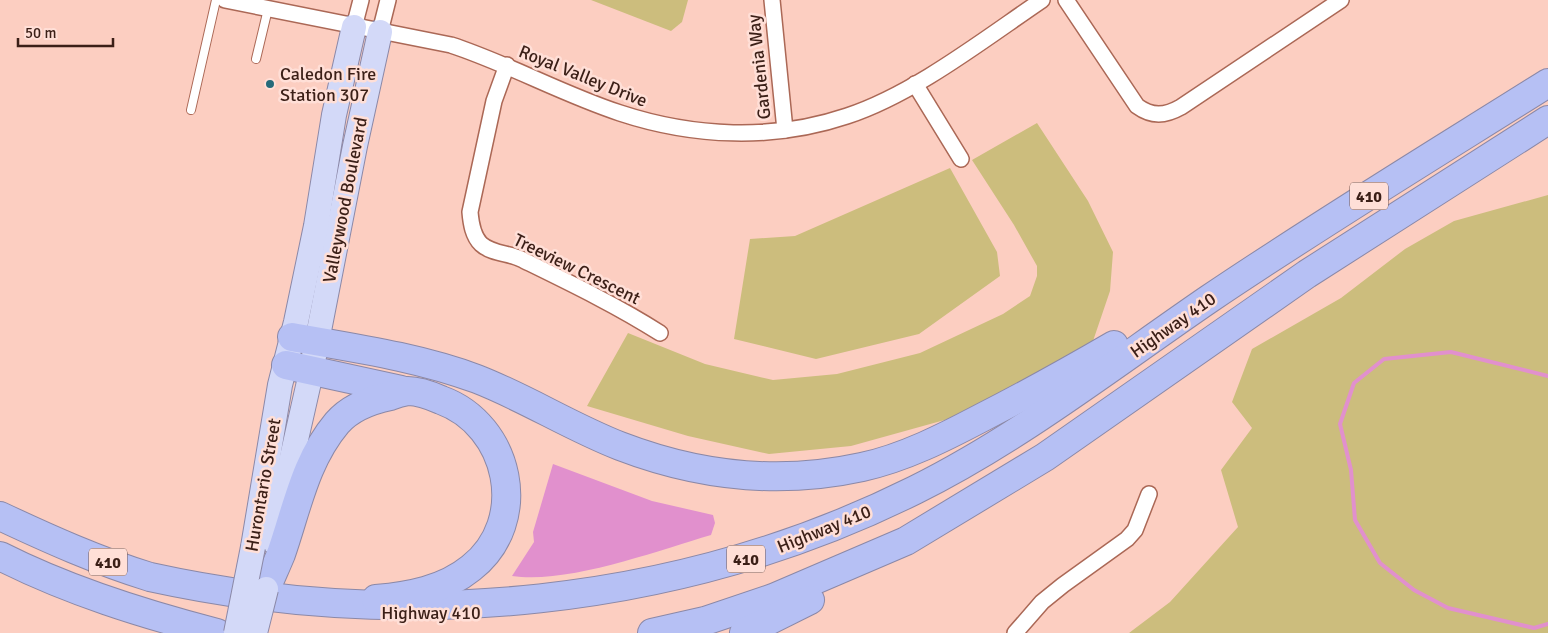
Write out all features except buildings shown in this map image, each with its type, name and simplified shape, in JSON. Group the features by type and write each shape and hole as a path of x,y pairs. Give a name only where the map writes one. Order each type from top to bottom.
{"highway":[{"name":"Highway 410","path":"0,516 78,552 152,577 222,594 357,612 485,613 594,599 682,579 762,554 838,524 917,489 1016,432 1208,300 1548,83"},
{"name":"Highway 410","path":"652,633 704,621 773,598 906,541 1045,457 1307,274 1548,120"},
{"path":"305,339 388,355 475,379 518,396 620,446 670,462 710,472 772,478 819,474 863,467 944,438 1024,396 1165,317 1208,300"},
{"path":"222,594 252,594 315,601 402,597 439,587 455,580 479,561 494,542 502,523 507,501 506,482 499,454 482,427 466,412 433,397 286,365"},
{"path":"266,589 268,551 317,450 338,422 372,400 408,391"},
{"path":"744,633 882,562 906,541"},
{"name":"410","path":"0,556 25,569 108,602 217,633"}],"main road":[{"name":"Valleywood Boulevard","path":"305,339 342,143 354,27"},
{"name":"Valleywood Boulevard","path":"342,143 380,32"},
{"name":"Hurontario Street","path":"268,551 268,449 286,365 305,339"},
{"name":"Hurontario Street","path":"236,633 268,551 312,371 305,339"},
{"path":"255,633 266,589"}],"street":[{"name":"Royal Valley Drive","path":"225,0 451,45 507,65 594,104 660,125 723,133 785,130 847,116 915,84 1042,0"},
{"name":"Valleywood Boulevard","path":"354,27 361,0"},
{"name":"Valleywood Boulevard","path":"380,32 388,0"},
{"name":"Gardenia Way","path":"772,0 785,130"},
{"path":"1066,0 1136,106 1152,114 1159,115 1181,107 1341,0"},
{"name":"Treeview Crescent","path":"507,65 494,101 470,212 471,225 475,236 482,245 492,250 518,257 628,313 660,334"},
{"path":"915,84 962,159"},
{"path":"1015,633 1042,602 1127,539 1135,530 1149,494"}],"lane":[{"path":"191,110 216,0"},
{"path":"256,59 268,9"}],"shaded area":[{"path":"591,0 688,0 682,22 671,31"},
{"path":"1037,123 1088,201 1113,252 1110,291 1093,341 1047,374 959,416 851,446 769,454 688,436 587,406 628,333 705,364 773,380 837,374 920,353 1003,314 1030,296 1037,276 1037,266 1014,225 972,160"},
{"path":"950,168 997,252 1000,276 919,334 816,359 734,339 750,239 795,236"},
{"path":"1548,195 1548,633 1129,633 1170,602 1238,527 1221,470 1252,428 1232,402 1252,349 1341,298 1405,249 1454,221"},
{"path":"553,464 652,501 713,515 715,523 711,535 586,571 535,577 512,576 534,542 533,532"}],"waterway":[{"path":"1548,376 1451,352 1384,359 1354,383 1340,424 1351,470 1355,520 1380,563 1414,590 1448,608 1534,628 1548,624"}],"place":[{"name":"Caledon Fire Station 307","path":"270,84"}]}
